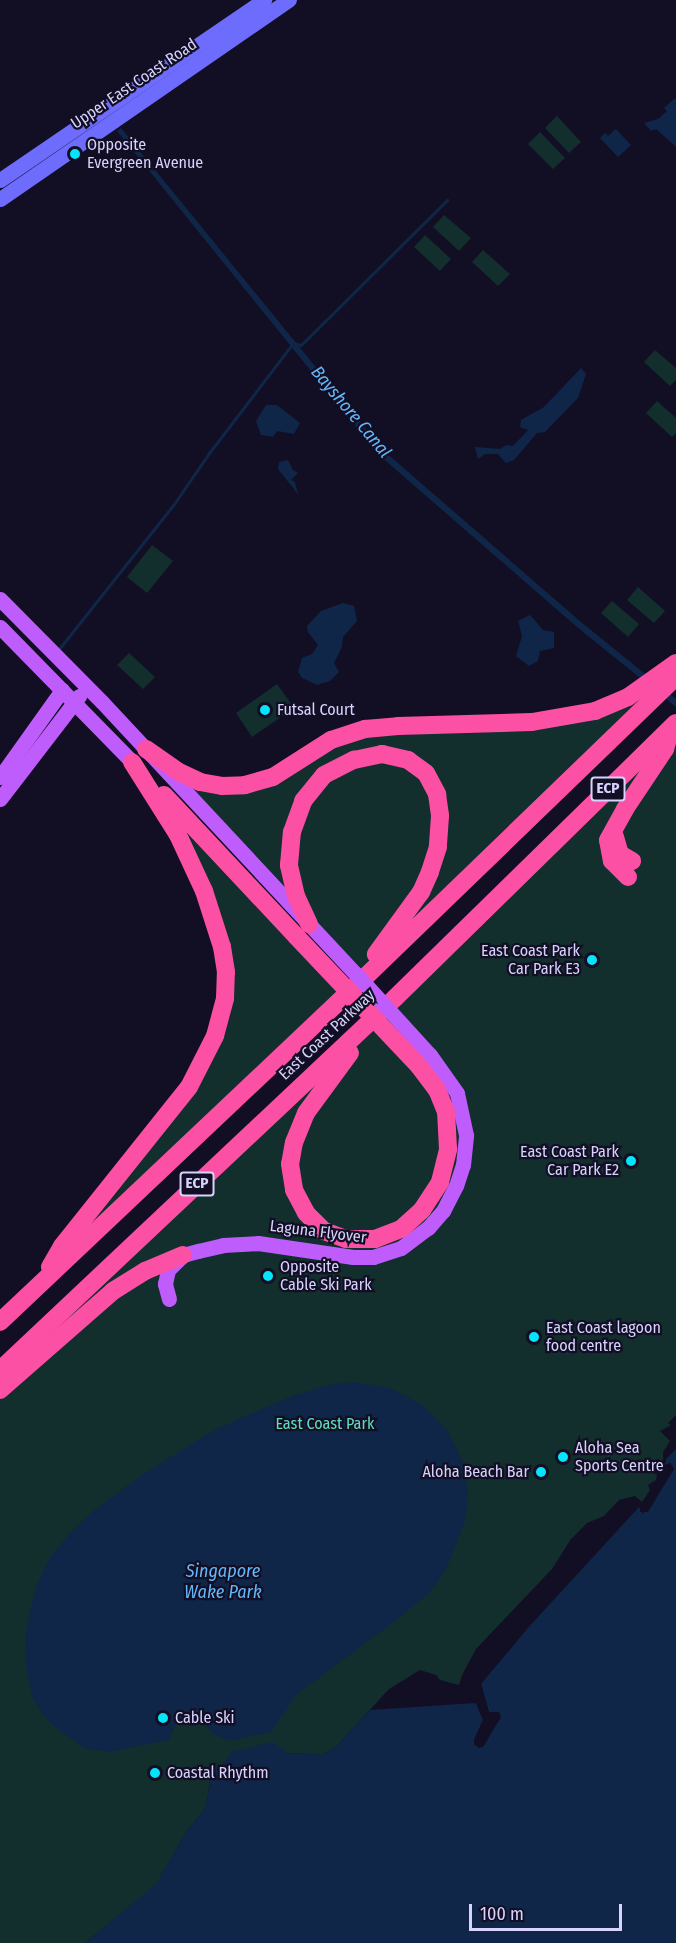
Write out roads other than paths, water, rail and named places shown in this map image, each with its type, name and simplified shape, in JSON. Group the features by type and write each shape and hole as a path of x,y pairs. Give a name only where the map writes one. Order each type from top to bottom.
{"highway":[{"path":"146,749 196,781 222,786 245,785 273,777 320,745 349,733 381,727 532,722 567,718 618,703 660,684 676,663"},
{"name":"East Coast Parkway","path":"0,1322 360,982 660,684"},
{"path":"630,869 618,851 615,826 665,749 674,724"},
{"name":"East Coast Parkway","path":"0,1370 411,982 674,724"},
{"path":"303,930 289,857 294,824 307,794 331,770 361,757 388,754 414,763 427,775 437,794 440,816 436,853 420,892 374,956 360,982"},
{"path":"132,762 303,930 425,1060 440,1096 448,1127 446,1162 434,1194 412,1221 383,1237 354,1240 324,1231 307,1215 294,1190 290,1164 294,1142 306,1113 324,1086 367,1035 401,1003 411,982"},
{"path":"46,1278 62,1246 189,1088 214,1036 225,998 223,953 206,897 178,835 132,762"},
{"path":"0,1390 113,1291 145,1271 183,1255"}],"main road":[{"name":"Upper East Coast Road","path":"0,180 264,0"},
{"name":"Upper East Coast Road","path":"0,199 290,0"},
{"path":"0,599 146,749 303,930"},
{"path":"0,627 132,762"},
{"path":"0,799 74,703 80,690 75,676"},
{"path":"0,777 62,690"},
{"name":"Laguna Flyover","path":"183,1255 223,1245 258,1243 353,1257 373,1257 401,1248 421,1234 438,1217 453,1192 460,1175 466,1144 464,1116 457,1093 425,1060"},
{"path":"170,1299 165,1284 166,1274 183,1255"}],"water":[{"path":"675,98 676,147 656,129 651,131 644,123 658,119 667,111 664,108"},
{"name":"Bayshore Canal","path":"121,128 384,451 581,622 676,699 676,707 577,627 379,455 117,131"},
{"path":"616,129 631,145 618,157 600,138 605,133 608,136"},
{"path":"581,368 586,374 578,398 545,432 537,433 514,460 506,463 498,454 485,454 478,459 475,447 500,449 506,445 513,446 528,430 520,427 521,420 544,407"},
{"path":"266,405 277,405 300,423 294,434 277,431 273,437 261,435 256,421"},
{"path":"288,460 293,470 298,473 291,480 295,482 298,494 278,469 279,462"},
{"path":"343,603 354,606 357,621 343,637 342,647 334,663 339,672 330,681 317,685 302,678 298,672 302,658 312,654 318,645 308,632 307,626 321,611"},
{"path":"530,615 543,630 554,632 554,648 540,651 538,661 529,666 516,656 522,636 518,621"},
{"name":"Singapore Wake Park","path":"353,1382 390,1388 423,1405 447,1430 462,1460 468,1493 465,1521 447,1567 432,1590 403,1615 297,1694 271,1732 229,1741 213,1734 202,1721 191,1716 177,1721 169,1740 109,1752 84,1748 54,1726 43,1715 32,1696 26,1665 25,1634 36,1587 49,1559 69,1534 92,1512 145,1473 216,1429 292,1396 328,1385"},
{"path":"676,1449 676,1943 85,1943 156,1884 185,1834 206,1807 211,1774 227,1760 231,1752 273,1742 287,1753 322,1755 336,1747 370,1710 476,1703 483,1720 474,1745 483,1747 500,1717 499,1712 489,1712 481,1684 527,1629 639,1507 643,1514 674,1469 670,1463 665,1465 666,1459"}],"waterway":[{"path":"59,649 174,504 209,453 293,343 301,345 447,200"}],"place":[{"name":"Opposite Evergreen Avenue","path":"75,154"},
{"name":"Futsal Court","path":"265,710"},
{"name":"East Coast Park Car Park E3","path":"592,960"},
{"name":"East Coast Park Car Park E2","path":"631,1161"},
{"name":"Opposite Cable Ski Park","path":"268,1276"},
{"name":"East Coast lagoon food centre","path":"534,1337"},
{"name":"Aloha Sea Sports Centre","path":"563,1457"},
{"name":"Aloha Beach Bar","path":"541,1472"},
{"name":"Cable Ski","path":"163,1718"},
{"name":"Coastal Rhythm","path":"155,1773"}],"park label":[{"name":"East Coast Park","path":"325,1424"}]}
